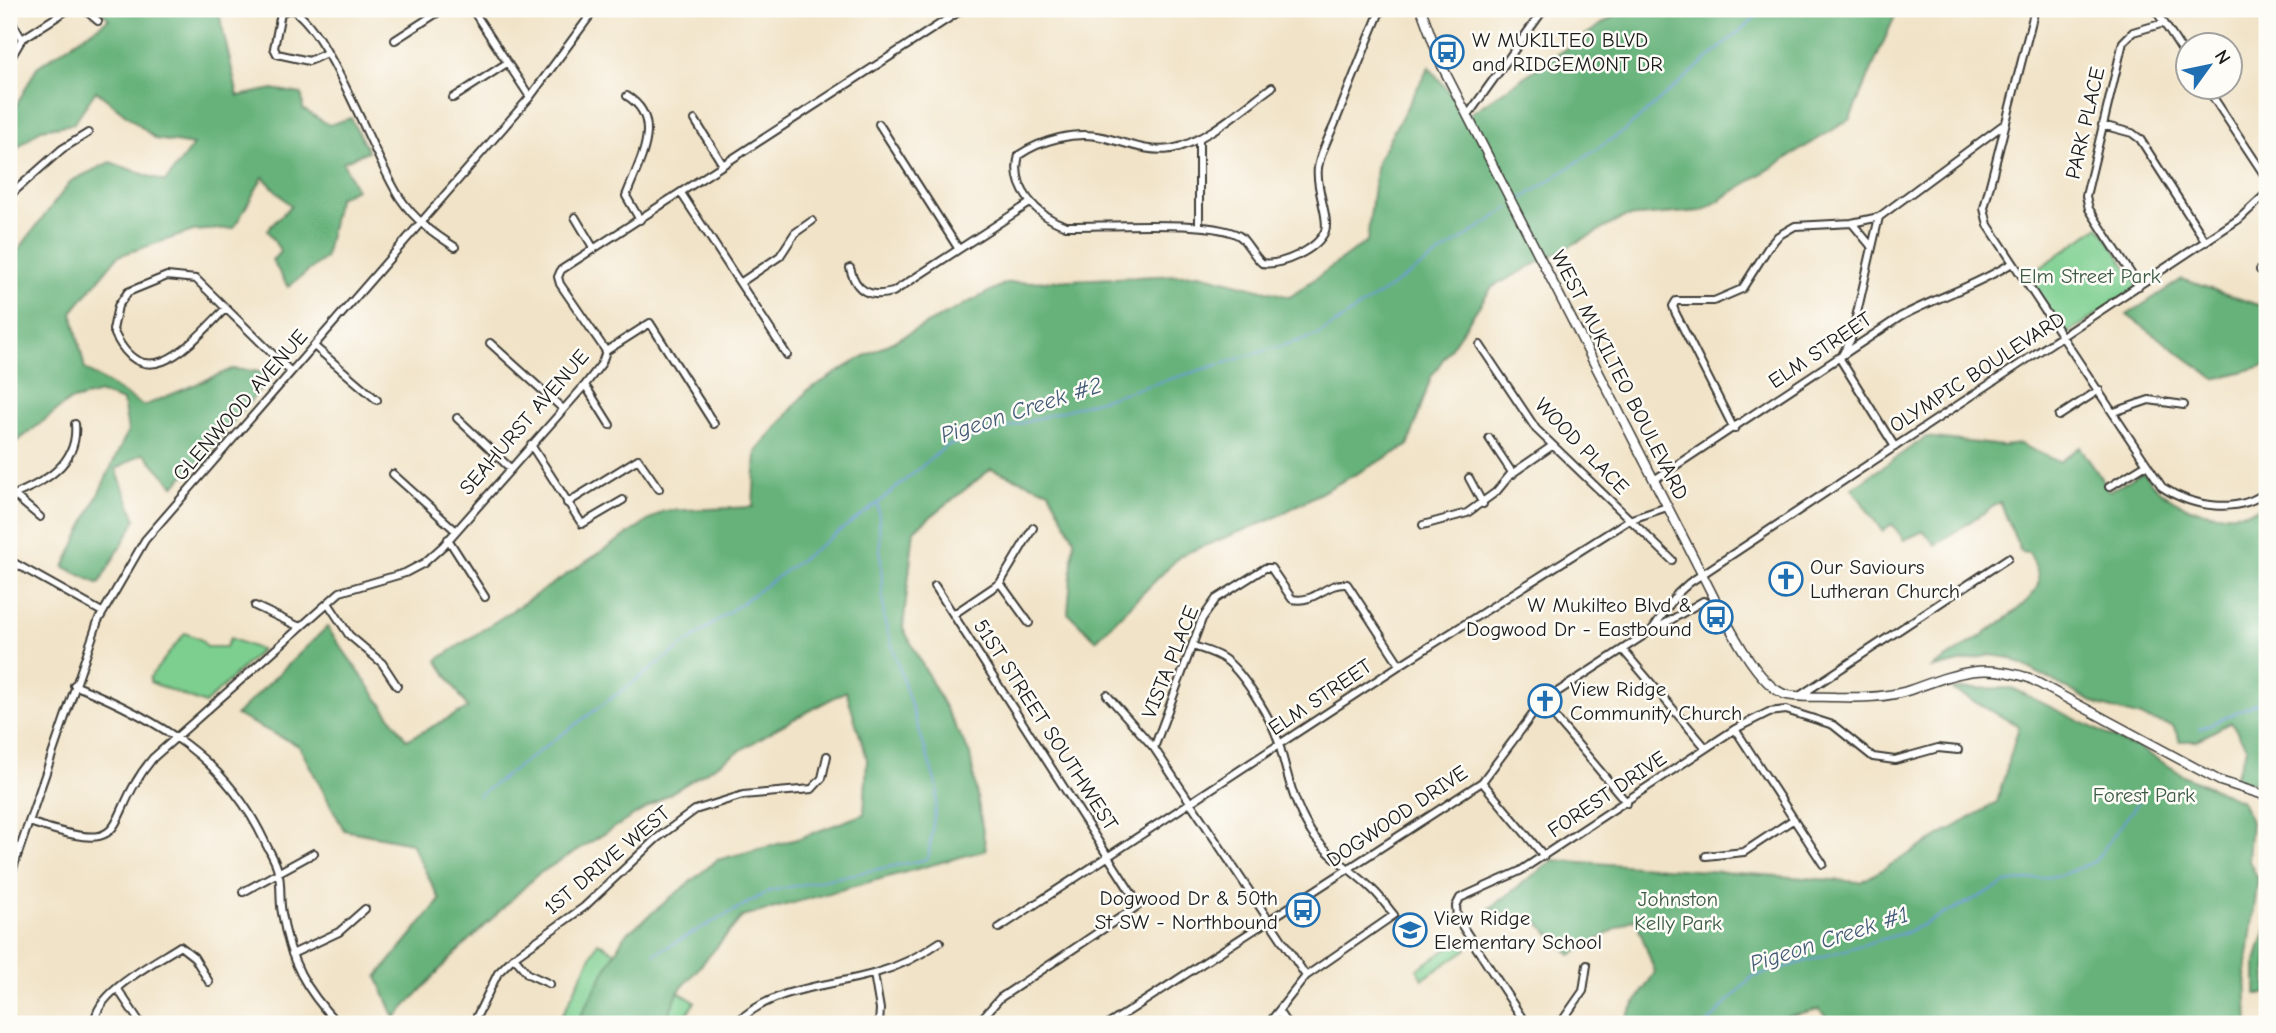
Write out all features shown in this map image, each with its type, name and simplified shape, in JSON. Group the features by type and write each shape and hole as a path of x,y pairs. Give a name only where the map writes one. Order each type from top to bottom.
{"main road":[{"name":"WEST MUKILTEO BOULEVARD","path":"1421,9 1442,66 1667,507 1720,609 1766,682 1787,695 1875,696 1907,691 1952,673 1986,669 2009,671 2029,678 2220,781 2267,796"}],"street":[{"path":"9,61 22,38 69,9"},
{"path":"84,9 98,21"},
{"path":"326,53 309,61 277,54 274,48 281,13 290,9 300,14 326,53 373,142 381,167 401,200 425,229 455,247"},
{"path":"395,40 443,9"},
{"path":"472,9 530,97"},
{"name":"GLENWOOD AVENUE","path":"9,880 74,685 102,612 145,540 530,97 595,9"},
{"name":"SEAHURST AVENUE","path":"29,822 69,835 92,839 104,835 118,823 141,772 174,736 340,592 417,566 448,538 602,363 606,351 558,277 561,270 962,9"},
{"path":"1272,87 1199,138 1168,150 1146,148 1099,136 1054,139 1033,146 1019,155 1016,167 1030,202 1049,220 1066,226 1199,226 1227,231 1241,238 1262,263 1274,265 1320,238 1328,221 1320,201 1318,165 1381,9"},
{"path":"1468,115 1544,9"},
{"path":"2035,9 2003,125 1984,208 1987,225 2162,487 2174,495 2206,504 2247,505 2267,491"},
{"path":"2155,9 2174,38"},
{"path":"2264,9 2267,14"},
{"path":"9,17 22,38"},
{"name":"PARK PLACE","path":"2138,286 2089,209 2087,182 2123,43 2133,32 2164,23"},
{"path":"453,98 507,63"},
{"path":"626,96 638,103 648,128 644,153 626,196 640,220"},
{"path":"2216,102 2267,179"},
{"path":"695,120 723,165"},
{"path":"879,124 958,248"},
{"path":"1734,429 1673,306 1682,300 1714,301 1742,289 1778,236 1795,226 1852,223 1879,217 2003,125"},
{"path":"2102,125 2132,133 2140,139 2206,242"},
{"path":"9,196 62,149 89,133"},
{"path":"1199,138 1199,226"},
{"name":"OLYMPIC BOULEVARD","path":"1702,574 2206,242 2239,219 2267,192"},
{"path":"681,193 787,355"},
{"path":"850,268 859,289 878,296 892,292 1030,202"},
{"path":"575,216 594,249"},
{"path":"1879,217 1851,339 1840,359 1895,447"},
{"path":"740,283 780,256 795,233 812,221"},
{"path":"1852,223 1871,246"},
{"name":"ELM STREET","path":"1654,480 1900,317 1986,280 2012,263"},
{"path":"2260,270 2267,264"},
{"path":"226,308 180,354 169,360 144,364 124,350 113,330 118,306 128,292 167,276 196,279 226,308 291,372"},
{"path":"606,351 650,323 714,424"},
{"path":"490,343 562,408"},
{"name":"WOOD PLACE","path":"1480,345 1523,411 1552,446 1672,560"},
{"path":"314,346 377,400"},
{"path":"585,385 610,425"},
{"path":"2059,416 2099,390"},
{"path":"2114,412 2149,400 2184,405"},
{"path":"457,418 510,468"},
{"path":"40,517 12,496 66,463 77,440 75,424"},
{"path":"1489,438 1513,474"},
{"path":"531,445 582,524 623,500"},
{"path":"1423,525 1457,518 1483,503 1513,474 1552,446"},
{"path":"567,503 638,458 659,489"},
{"path":"2109,487 2145,465"},
{"path":"393,474 455,530"},
{"path":"1469,478 1483,503"},
{"name":"ELM STREET","path":"999,928 1400,665 1629,520 1667,507"},
{"path":"954,614 1000,583 1033,528"},
{"path":"448,538 485,597"},
{"path":"1801,695 2008,558"},
{"path":"9,560 102,612"},
{"name":"VISTA PLACE","path":"1154,748 1202,619 1216,599 1265,568 1271,568 1293,599 1305,601 1344,583 1400,665"},
{"name":"DOGWOOD DRIVE","path":"1109,1024 1482,782 1542,702 1653,630 1677,594 1702,574"},
{"path":"1000,583 1029,624"},
{"name":"51ST STREET SOUTHWEST","path":"935,586 1139,905 1000,998 977,1024"},
{"path":"1653,630 1703,601 1720,609"},
{"path":"328,603 349,635 383,663 397,686"},
{"path":"254,606 300,627"},
{"path":"1193,646 1228,662 1265,714 1280,745 1284,768 1300,815 1330,854 1374,891 1394,915 1306,976 1268,1024"},
{"path":"1623,650 1706,748"},
{"path":"74,685 129,707 216,768 234,788 254,819 279,872 281,912 303,983 338,1024"},
{"path":"1107,695 1154,748 1306,976"},
{"path":"1542,702 1627,803"},
{"name":"FOREST DRIVE","path":"1525,1024 1457,918 1456,906 1461,898 1520,872 1735,729 1769,712 1786,710 1833,725 1873,757 1895,760 1938,748 1958,750"},
{"path":"1735,729 1823,864"},
{"name":"1ST DRIVE WEST","path":"473,1024 498,973 514,957 584,907 656,839 695,810 743,795 812,789 822,778 827,757"},
{"path":"1482,782 1544,856"},
{"path":"1706,856 1744,852 1794,819"},
{"path":"243,892 314,853"},
{"path":"292,954 339,932 365,909"},
{"path":"734,1024 768,999 801,988 874,974 910,960 940,942"},
{"path":"95,1024 95,1014 104,999 180,946 194,957 209,982"},
{"path":"514,957 528,974 550,984"},
{"path":"1560,1024 1583,991 1587,965"},
{"path":"874,974 880,1009 879,1024"},
{"path":"117,988 141,1024"},
{"path":"1279,1012 1287,1024"}],"green space":[{"path":"99,9 223,9 219,13 238,96 273,89 302,94 303,109 329,125 351,118 368,151 343,162 356,189 338,198 325,258 288,287 272,260 281,252 267,230 291,206 263,177 234,228 193,231 118,256 72,312 85,369 144,406 232,369 274,373 207,453 174,486 144,453 116,469 136,520 99,584 64,567 128,431 123,401 101,393 69,401 9,448 9,262 71,181 110,162 165,182 193,145 156,139 96,91 73,124 41,129 9,155 9,119 37,67 109,19"},
{"path":"1624,9 1898,9 1850,119 1702,211 1625,217 1492,287 1431,377 1408,446 1272,519 1181,555 1096,640 1068,613 1074,539 1049,491 991,469 914,530 903,628 970,754 986,850 742,917 679,991 664,1024 576,1024 624,936 717,860 797,839 864,814 867,759 846,691 779,727 537,875 447,962 395,1018 377,977 440,900 411,843 344,830 299,746 236,715 327,627 407,740 468,708 437,660 663,511 753,507 756,452 807,391 859,359 1006,283 1200,274 1290,297 1367,241 1377,161 1429,67 1468,115"},
{"name":"Elm Street Park","path":"2099,226 2139,286 2063,337 2023,280"},
{"path":"2182,279 2267,308 2267,365 2215,379 2127,315"},
{"path":"1926,437 2003,446 2020,444 2059,462 2080,447 2110,491 2143,472 2153,485 2166,495 2195,510 2227,514 2260,508 2263,514 2267,513 2267,785 2234,779 2247,748 2231,722 2196,741 2180,741 2173,726 2098,705 2010,658 1990,655 1930,669 1973,642 2022,605 2033,594 2038,580 2029,553 2021,552 2000,502 1935,545 1924,531 1904,540 1892,524 1882,531 1852,488"},
{"path":"185,633 200,639 207,647 226,647 230,638 261,650 205,704 150,682 150,677"},
{"path":"2012,688 2132,747 2134,745 2187,777 2242,801 2251,822 2248,859 2258,879 2246,972 2248,1024 1832,1024 1819,1009 1753,1024 1622,1024 1655,972 1635,918 1571,955 1538,922 1489,909 1553,860 1861,882 1997,802 2019,726 1951,689"},
{"path":"2267,925 2267,994 2256,994 2256,961"},
{"path":"1461,940 1467,949 1423,979 1417,969"},
{"path":"598,942 695,1002 680,1024 558,1024"}],"waterway":[{"name":"Pigeon Creek #2","path":"1522,199 1624,131 1765,9"},
{"name":"Pigeon Creek #2","path":"478,796 878,503 946,446 1318,335 1509,208"},
{"name":"Pigeon Creek #2","path":"654,954 770,891 928,859 938,790 884,620 878,504"},
{"name":"Pigeon Creek #1","path":"2200,729 2267,698"},
{"name":"Pigeon Creek #1","path":"1707,1024 1752,977 1910,931 2006,883 2061,875 2094,862 2143,796"}],"place":[{"name":"W MUKILTEO BLVD and RIDGEMONT DR","path":"1447,52"},
{"name":"Our Saviours Lutheran Church","path":"1786,579"},
{"name":"W Mukilteo Blvd & Dogwood Dr - Eastbound","path":"1716,617"},
{"name":"View Ridge Community Church","path":"1545,701"},
{"name":"Dogwood Dr & 50th St SW - Northbound","path":"1303,910"},
{"name":"View Ridge Elementary School","path":"1410,930"}],"park label":[{"name":"Forest Park","path":"2144,795"},
{"name":"Johnston Kelly Park","path":"1678,911"}]}
